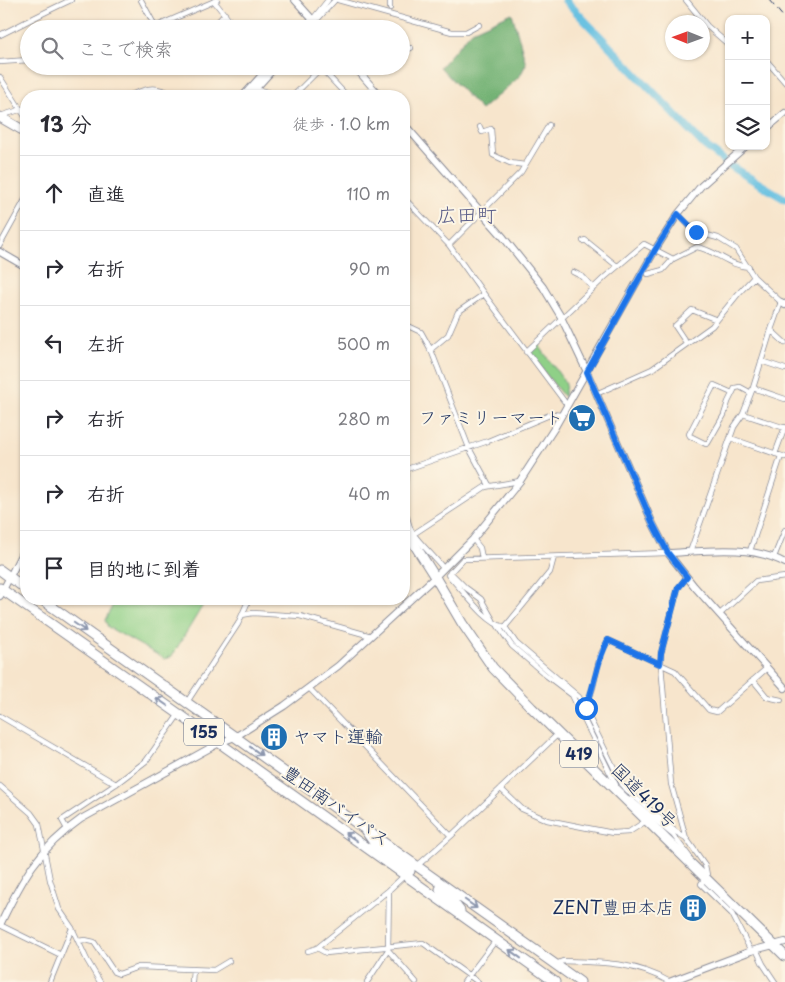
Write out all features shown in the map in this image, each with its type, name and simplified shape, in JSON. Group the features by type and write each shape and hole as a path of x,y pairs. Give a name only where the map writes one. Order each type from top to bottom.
{"highway":[{"path":"0,116 20,128"},
{"name":"国道419号","path":"410,536 462,623 493,668 704,878 727,906 785,956"},
{"path":"0,570 20,584"},
{"name":"豊田南バイパス","path":"1,592 219,743 553,962 580,982"},
{"name":"豊田南バイパス","path":"50,605 362,826 464,917 554,982"},
{"path":"553,962 570,982"}],"street":[{"path":"31,20 63,2 71,0"},
{"path":"141,0 152,20"},
{"path":"169,20 216,0 229,20"},
{"path":"295,0 314,20"},
{"path":"314,20 328,0"},
{"path":"314,20 336,0 408,20"},
{"path":"390,0 390,8"},
{"path":"686,0 707,26 725,42"},
{"path":"219,20 225,14"},
{"path":"410,20 452,32 466,32 479,25"},
{"path":"0,35 20,25"},
{"path":"0,62 20,61"},
{"path":"770,65 785,82"},
{"path":"248,90 262,75"},
{"path":"254,90 268,75"},
{"path":"299,90 315,75"},
{"path":"328,75 341,90"},
{"path":"362,75 375,90"},
{"path":"0,77 20,110 0,116"},
{"path":"144,90 152,87 164,90"},
{"path":"770,126 785,113"},
{"path":"449,245 521,172 549,125"},
{"path":"480,127 482,132 491,129 493,155 510,163 525,165"},
{"path":"410,131 480,213 504,238 543,287 561,317 587,372 653,524 668,553 785,688"},
{"path":"410,600 473,539 520,481 587,372 655,250 678,214 701,186 741,150"},
{"path":"410,204 449,245 526,352 567,405"},
{"path":"0,245 20,209"},
{"path":"678,214 696,232 718,238 736,249 754,277 783,304 771,330 743,414 738,420 730,438 690,552"},
{"path":"583,241 586,240 617,266"},
{"path":"526,352 592,288 644,244 673,259"},
{"path":"648,274 663,270 673,259 697,247 715,254 736,266 749,267"},
{"path":"0,252 20,264"},
{"path":"573,272 584,277 592,288"},
{"path":"596,394 652,369 712,326 754,277"},
{"path":"430,350 448,335 457,314 484,294"},
{"path":"687,344 675,326 692,310 718,320"},
{"path":"410,327 421,332 430,350 469,448 488,485"},
{"path":"771,330 785,343"},
{"path":"761,361 785,369"},
{"path":"732,392 714,385 689,434 690,436 706,444 708,443 724,415 732,392 736,387 785,399"},
{"path":"410,467 469,448 552,414 561,415"},
{"path":"743,414 785,427 775,454"},
{"path":"730,438 783,456 750,551"},
{"path":"410,529 488,485 520,481"},
{"path":"774,557 785,532"},
{"path":"410,534 443,568"},
{"path":"473,539 480,548 482,558"},
{"path":"686,838 669,826 622,784 586,708 573,692 516,643 505,627 498,626 484,615 448,575 463,560 482,558 750,551 774,557 785,563"},
{"path":"1,592 20,556"},
{"path":"505,627 550,572 554,557"},
{"path":"450,572 466,588 481,599 512,646 572,695 619,790 673,835 699,866 705,867"},
{"path":"687,577 678,588 661,653 660,664 671,784 686,838 705,867 707,875 704,878"},
{"path":"720,614 756,581 785,577"},
{"path":"187,702 238,624 246,605"},
{"path":"61,955 0,925 21,882 45,849 81,819 219,743 235,737 310,688 338,666 405,605"},
{"path":"242,615 253,613 300,616 371,636"},
{"path":"586,708 593,688 600,656 608,640 675,671 709,710 717,712 767,668"},
{"path":"753,680 767,697 780,700"},
{"path":"310,688 451,836"},
{"path":"67,829 62,820 146,762 179,714"},
{"path":"0,716 116,784"},
{"path":"308,951 317,948 389,890 451,836 558,734"},
{"path":"0,786 32,813 39,824 59,909 72,928 100,982"},
{"path":"500,789 522,809 532,815 555,822 603,832 621,833 629,832 646,821"},
{"path":"366,982 388,949 389,890"},
{"path":"727,906 753,950 775,982"},
{"path":"50,982 72,928"},
{"path":"464,982 496,940"},
{"path":"78,941 94,942 116,974 122,974 138,967 214,970 228,961"},
{"path":"317,948 326,953 388,949 423,942 478,982"},
{"path":"553,962 620,963 663,978 669,982 753,950 785,942"},
{"path":"388,949 416,982"},
{"path":"192,982 193,970"}],"green space":[{"path":"512,13 526,64 520,76 481,110 440,67 472,31"},
{"path":"538,344 566,384 564,397 530,354"},
{"path":"113,605 203,605 172,656 165,659 108,627 105,620"}],"waterway":[{"path":"565,0 704,145 735,169 785,199"}],"railway":[{"path":"769,0 785,19"}],"place":[{"name":"ファミリーマート","path":"582,418"},
{"name":"ヤマト運輸","path":"274,737"},
{"name":"ZENT豊田本店","path":"693,908"}],"district":[{"name":"広田町","path":"467,215"}],"route":[{"path":"586,708 593,688 600,656 608,640 660,664 667,627 678,588 687,577 668,553 653,524 587,372 664,234 678,214 696,232"}]}
